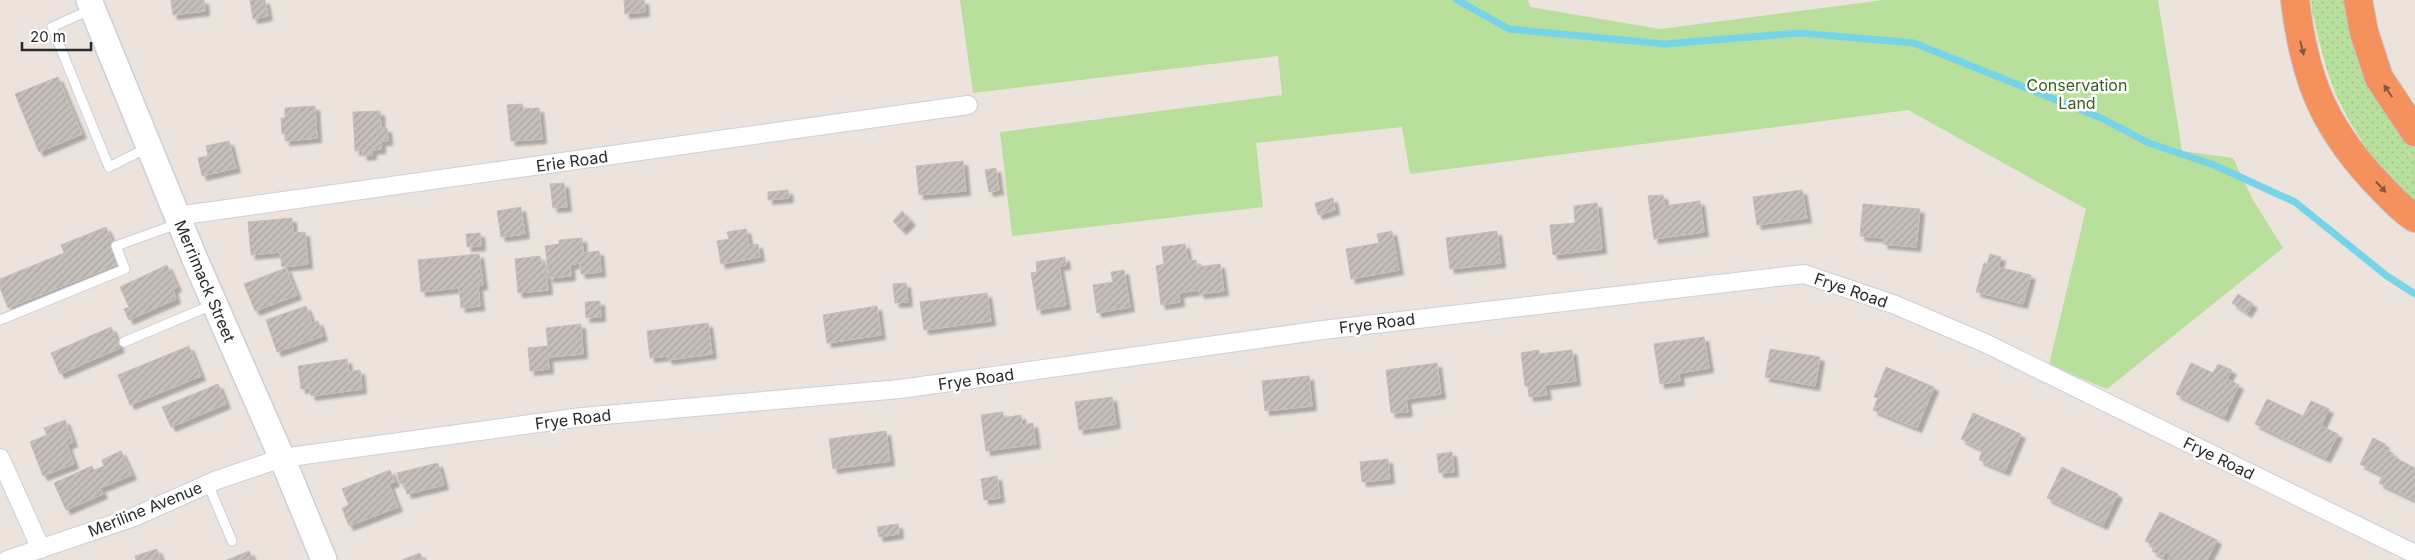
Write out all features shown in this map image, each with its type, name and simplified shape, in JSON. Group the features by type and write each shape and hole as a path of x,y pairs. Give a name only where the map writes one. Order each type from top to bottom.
{"highway":[{"path":"2295,0 2300,44 2312,86 2330,122 2363,168 2415,218"},
{"path":"2358,0 2364,32 2379,78 2415,132"}],"main road":[{"name":"Merrimack Street","path":"91,4 149,148 324,560"}],"street":[{"name":"Erie Road","path":"179,219 968,105"},
{"name":"Frye Road","path":"282,458 582,417 900,389 1323,330 1804,274 1893,304 1985,343 2415,554"},
{"path":"0,458 41,549"},
{"name":"Meriline Avenue","path":"7,560 134,517 208,484 282,458"}],"lane":[{"path":"91,4 52,27 109,167 149,148"},
{"path":"0,320 125,269 116,246 179,219"},
{"path":"124,342 215,304"},
{"path":"208,484 232,541"}],"green space":[{"name":"Conservation Land","path":"960,0 1528,0 1530,7 1660,29 1884,0 2158,0 2182,151 2233,158 2253,200 2283,248 2107,389 2049,365 2086,209 1908,110 1410,174 1402,127 1256,143 1263,207 1012,236 1000,132 1282,95 1278,56 973,93"},
{"path":"2311,0 2352,0 2415,142 2415,202 2378,164 2347,116 2326,66"}],"building":[{"path":"171,0 204,0 205,11 173,15"},
{"path":"250,0 265,0 268,16 253,19"},
{"path":"624,0 644,0 645,12 625,14"},
{"path":"58,77 82,134 39,152 15,94"},
{"path":"522,104 523,109 539,108 542,139 511,141 507,105"},
{"path":"315,106 317,138 285,141 285,134 282,134 281,118 285,118 285,108"},
{"path":"380,111 381,128 387,128 388,141 381,141 381,149 372,150 372,155 363,156 362,150 355,151 353,112"},
{"path":"229,141 236,168 202,176 198,158 208,156 206,146"},
{"path":"963,161 966,191 919,195 916,166"},
{"path":"996,168 999,190 989,192 985,170"},
{"path":"564,183 567,207 553,208 550,184"},
{"path":"788,190 789,198 768,200 768,192"},
{"path":"1802,190 1807,218 1757,225 1753,197"},
{"path":"1663,195 1664,206 1700,201 1704,232 1654,239 1648,196"},
{"path":"1333,198 1335,210 1318,215 1315,203"},
{"path":"1597,203 1602,249 1553,255 1550,225 1575,223 1574,206"},
{"path":"1863,204 1920,209 1916,247 1883,244 1884,238 1860,236"},
{"path":"521,207 525,234 501,237 497,211"},
{"path":"902,211 911,221 902,230 893,221"},
{"path":"292,218 293,233 305,232 308,264 282,267 280,252 251,255 248,222"},
{"path":"106,227 121,263 8,308 0,288 0,279 64,253 61,245"},
{"path":"746,229 749,245 758,244 760,257 721,264 717,241 729,239 727,232"},
{"path":"1392,231 1399,270 1351,279 1346,249 1379,243 1377,234"},
{"path":"1497,231 1501,263 1450,269 1446,238"},
{"path":"480,233 481,246 467,247 466,234"},
{"path":"582,238 583,253 599,251 601,272 581,274 580,263 570,265 571,276 549,278 545,246 559,244 559,240"},
{"path":"1185,244 1188,261 1196,260 1197,267 1220,264 1224,291 1200,294 1199,290 1179,293 1180,302 1161,305 1156,266 1164,264 1162,247"},
{"path":"479,254 483,285 478,286 480,306 461,308 459,288 421,292 418,260"},
{"path":"1990,254 2001,257 1998,267 2031,275 2023,304 1976,292 1984,263 1987,264"},
{"path":"540,256 541,262 545,262 548,290 518,293 515,259"},
{"path":"1065,257 1066,265 1059,266 1066,305 1037,310 1031,273 1037,272 1036,262"},
{"path":"167,265 177,287 173,289 176,299 129,320 124,309 129,307 120,287"},
{"path":"286,268 297,295 255,311 244,284"},
{"path":"1124,270 1130,307 1097,313 1093,285 1113,282 1111,272"},
{"path":"906,283 908,302 895,303 893,284"},
{"path":"987,293 991,321 924,330 920,302"},
{"path":"2238,294 2253,304 2247,313 2232,303"},
{"path":"600,301 601,317 586,318 585,302"},
{"path":"306,306 312,323 318,321 323,336 277,352 266,320"},
{"path":"877,306 881,335 827,343 823,315"},
{"path":"708,323 712,354 668,360 667,356 650,358 647,331"},
{"path":"581,324 583,354 548,357 549,369 530,371 528,348 548,346 546,328"},
{"path":"111,327 120,348 60,374 51,353"},
{"path":"1704,337 1709,368 1679,373 1680,381 1660,384 1654,344"},
{"path":"189,346 201,376 130,405 118,375"},
{"path":"1770,349 1820,357 1815,386 1765,377"},
{"path":"1539,350 1539,354 1572,350 1576,381 1545,385 1547,395 1529,397 1528,386 1525,386 1521,353"},
{"path":"347,359 349,372 360,370 362,389 311,396 310,388 301,389 298,366"},
{"path":"1437,363 1441,394 1406,399 1408,412 1391,413 1386,370"},
{"path":"2191,363 2213,373 2218,364 2232,370 2227,379 2239,385 2224,417 2176,394"},
{"path":"1886,367 1934,387 1917,428 1873,410 1878,398 1874,397"},
{"path":"1309,376 1312,406 1265,411 1262,381"},
{"path":"218,384 226,404 171,427 162,407"},
{"path":"1112,397 1116,424 1079,430 1075,402"},
{"path":"2267,399 2303,416 2311,401 2329,409 2321,426 2338,434 2326,458 2255,424"},
{"path":"1003,412 1003,418 1021,415 1022,425 1033,423 1036,444 986,451 981,415"},
{"path":"1973,413 2021,434 2005,471 1979,460 1983,450 1961,439"},
{"path":"65,420 73,442 67,445 74,464 43,476 30,442 47,435 44,428"},
{"path":"886,431 890,461 833,469 829,439"},
{"path":"2373,438 2385,444 2383,449 2393,453 2392,456 2415,468 2415,500 2379,483 2383,475 2360,464"},
{"path":"121,451 132,475 100,488 103,494 66,510 54,483 92,466 94,470 104,466 102,460"},
{"path":"1452,452 1454,472 1439,473 1437,454"},
{"path":"1388,459 1390,479 1362,482 1360,462"},
{"path":"438,463 444,485 407,494 404,483 400,484 397,473"},
{"path":"2062,467 2118,494 2103,525 2047,498"},
{"path":"390,470 395,482 389,484 398,507 349,526 342,508 349,505 342,489"},
{"path":"997,476 1000,498 984,500 981,479"},
{"path":"2160,512 2217,540 2207,560 2168,560 2171,555 2166,552 2163,557 2152,551 2155,546 2145,541"},
{"path":"898,524 899,534 879,537 877,527"},
{"path":"157,549 161,560 136,560 135,556"},
{"path":"249,551 253,560 227,560"},
{"path":"420,553 423,560 402,560"}],"waterway":[{"path":"1457,0 1509,29 1665,44 1800,33 1914,43 2101,118 2149,143 2214,165 2295,202 2387,276 2415,294"}]}
